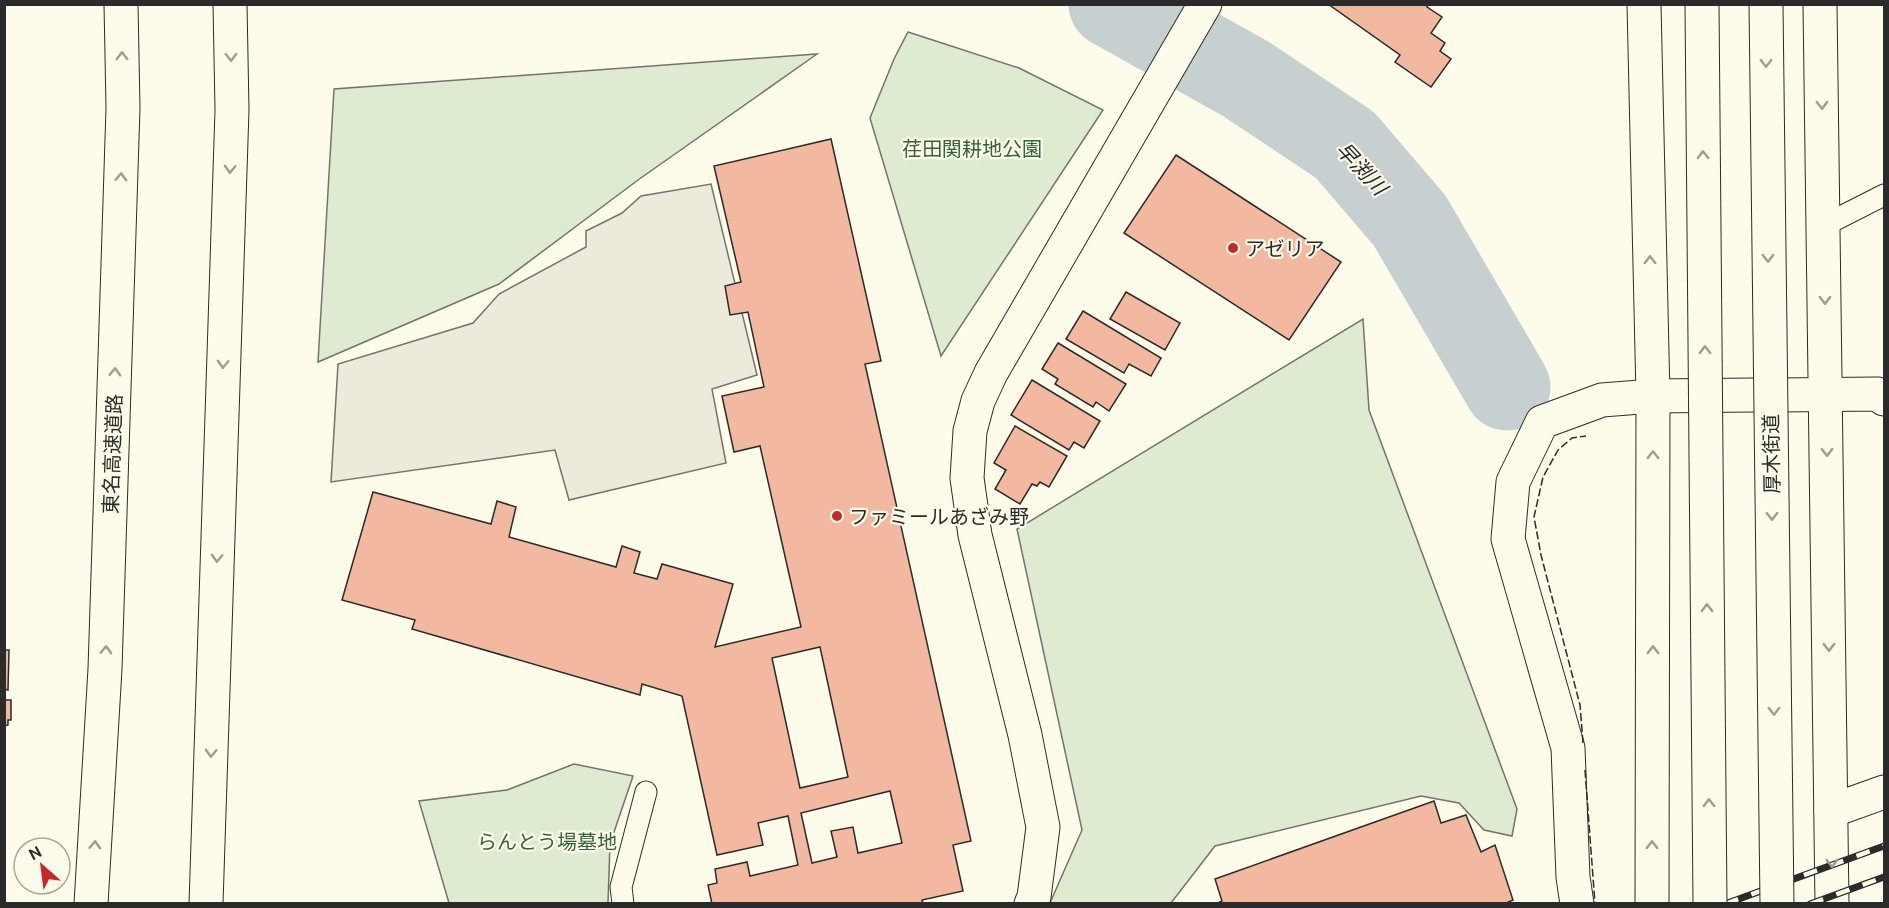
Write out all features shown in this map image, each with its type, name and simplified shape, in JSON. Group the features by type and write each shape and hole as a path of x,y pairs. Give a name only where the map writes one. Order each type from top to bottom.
{"main road":[{"name":"東名高速道路","path":"91,903 105,669 123,108 121,4"},
{"path":"206,903 232,110 230,4"},
{"path":"1030,903 1034,897 1043,827 1025,735 975,535 968,478 970,431 978,401 991,374 1205,4"},
{"path":"1644,4 1653,396 1652,903"},
{"path":"1702,4 1710,903"},
{"name":"厚木街道","path":"1766,4 1777,903"},
{"path":"1820,4 1832,903"},
{"path":"1577,903 1573,877 1568,748 1508,539 1513,482 1542,422 1602,399 1826,393 1878,394 1884,399"},
{"path":"1831,811 1884,792"}],"lane":[{"path":"1823,226 1884,195"},
{"path":"623,903 621,887 646,792"}],"green space":[{"name":"荏田関耕地公園","path":"908,32 1019,68 1103,110 941,356 870,118 894,59"},
{"path":"817,54 638,180 499,284 318,362 334,89"},
{"path":"1363,319 1369,410 1517,809 1512,836 1484,830 1459,803 1421,796 1215,846 1171,903 1050,903 1082,830 1017,529"},
{"name":"らんとう場墓地","path":"574,764 633,776 610,844 608,903 449,903 419,801 507,790"}],"shaded area":[{"path":"711,184 757,375 712,389 726,463 569,500 555,450 331,482 338,364 473,323 499,294 586,247 586,231 622,213 641,196"}],"building":[{"path":"1328,4 1428,4 1427,7 1442,17 1431,33 1445,43 1440,51 1451,59 1431,87 1395,62 1400,55"},
{"name":"ファミールあざみ野","path":"831,139 881,361 865,364 971,841 953,845 963,891 922,900 923,904 712,904 708,885 717,883 715,869 747,862 750,876 798,865 788,816 758,823 763,845 717,855 682,696 642,684 640,695 412,629 415,620 342,600 373,492 491,524 497,501 516,507 509,537 616,567 622,546 640,552 634,573 657,579 662,564 733,584 715,647 801,627 760,446 734,452 722,396 764,387 748,312 730,315 725,286 741,282 714,166","holes":["820,647 848,777 800,788 772,658","890,791 902,843 858,853 853,827 831,831 837,857 812,863 801,813"]},
{"name":"アゼリア","path":"1176,155 1341,262 1289,340 1124,233"},
{"path":"1126,292 1180,323 1165,350 1110,319"},
{"path":"1083,311 1161,358 1151,376 1129,364 1124,373 1066,339"},
{"path":"1058,343 1126,384 1109,411 1096,402 1093,407 1055,384 1058,379 1042,369"},
{"path":"1032,380 1100,421 1084,448 1074,442 1069,450 1011,415"},
{"path":"1015,426 1067,456 1049,487 1040,482 1037,486 1032,484 1020,504 995,489 1006,470 994,463"},
{"path":"4,650 9,650 8,690 4,689"},
{"path":"4,700 11,700 11,720 8,720 8,725 4,726"},
{"path":"1434,801 1441,823 1466,815 1481,852 1495,845 1513,900 1504,904 1216,904 1222,901 1215,879"}],"waterway":[{"name":"早渕川","path":"1112,4 1246,79 1345,145 1410,221 1507,387"}],"railway":[{"path":"1725,904 1884,846"},
{"path":"1810,904 1884,877"}],"fence":[{"path":"1583,743 1580,705 1541,555 1534,517 1543,477 1558,450 1572,438 1586,436"},
{"path":"1585,770 1595,904"}],"place":[{"name":"アゼリア","path":"1233,248"},
{"name":"ファミールあざみ野","path":"837,516"}]}
